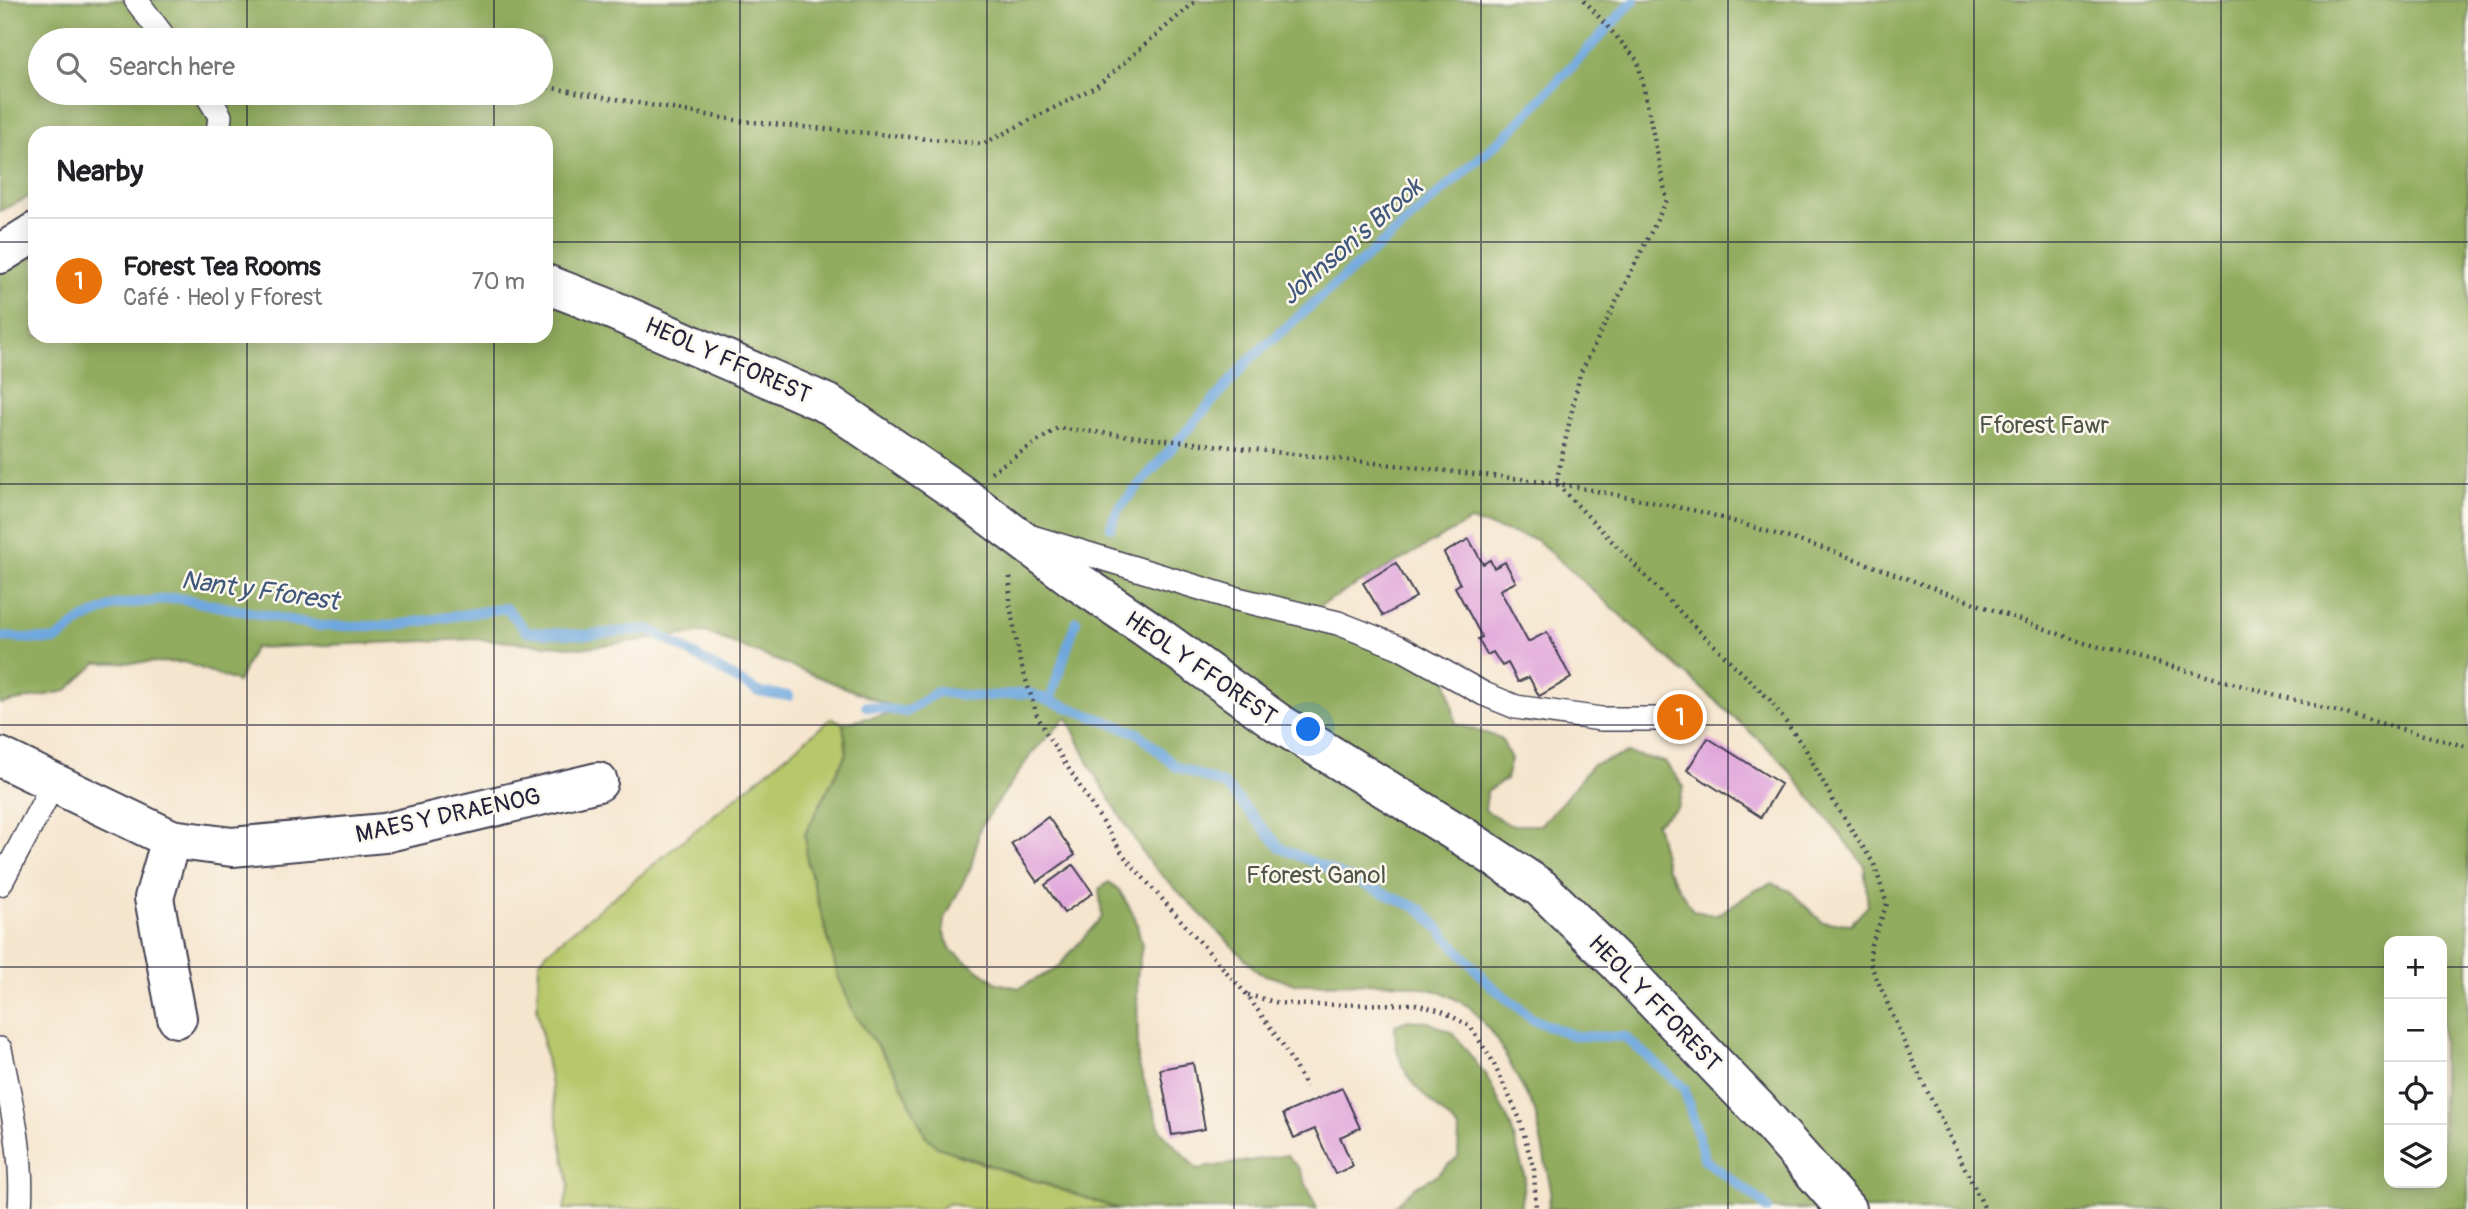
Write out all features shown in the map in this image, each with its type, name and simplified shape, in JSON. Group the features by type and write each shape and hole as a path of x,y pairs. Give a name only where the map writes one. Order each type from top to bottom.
{"street":[{"path":"0,254 28,236"},
{"name":"HEOL Y FFOREST","path":"553,287 830,405 959,493 1277,722 1464,837 1541,888 1618,962 1759,1110 1846,1209"},
{"name":"MAES Y DRAENOG","path":"0,757 171,839 232,847 384,833 598,782"},
{"path":"171,839 153,898 177,1018"}],"lane":[{"path":"136,0 157,28"},
{"path":"213,105 220,117 219,126"},
{"path":"1009,531 1233,598 1338,623 1399,647 1484,694 1516,707 1601,719 1675,719"},
{"path":"0,884 54,783"},
{"path":"0,1049 22,1177 20,1209"}],"path":[{"path":"553,88 741,121 983,144 1097,86 1197,0"},
{"path":"1556,483 1580,374 1667,200 1638,61 1584,0"},
{"path":"959,493 1058,428 1556,483 1702,512 1826,549 2081,642 2468,747"},
{"path":"1556,483 1683,615 1770,700 1806,750 1835,804 1874,864 1887,904 1871,945 1870,964 1912,1060 1985,1209"},
{"path":"1009,531 1010,605 1020,661 1037,715 1124,856 1247,995 1282,1044 1306,1087"},
{"path":"1247,995 1279,1003 1307,1005 1415,1004 1442,1011 1470,1026 1492,1060 1519,1117 1534,1170 1536,1209"}],"green space":[{"name":"Fforest Fawr","path":"0,0 2468,0 2468,1209 1548,1209 1551,1190 1535,1111 1497,1039 1470,1007 1442,992 1398,983 1296,984 1259,973 1148,861 1092,770 1067,717 1032,753 980,828 971,867 945,918 943,931 951,950 997,983 1019,988 1056,969 1102,917 1099,889 1109,882 1119,890 1135,917 1142,945 1137,976 1138,1063 1161,1131 1197,1169 1287,1155 1300,1170 1317,1209 1118,1209 937,1147 925,1135 896,1073 854,1013 838,976 807,860 805,834 847,752 843,723 904,711 705,632 581,648 476,639 254,648 238,682 184,662 97,663 66,691 0,704 0,254 28,236 28,343 553,343 553,126 28,126 28,197 0,211","holes":["1470,521 1537,540 1780,759 1864,865 1868,906 1851,924 1822,922 1790,891 1772,883 1754,891 1717,915 1693,911 1667,869 1656,823 1677,808 1684,787 1665,762 1628,753 1592,765 1540,825 1510,825 1485,810 1487,791 1506,779 1511,759 1501,738 1456,724 1445,671 1305,614"]},
{"path":"832,718 843,723 847,752 805,834 854,1013 896,1073 925,1135 957,1155 1118,1209 970,1209 950,1203 938,1209 564,1209 569,1184 537,1009 539,962 547,952"},
{"path":"1408,1020 1428,1022 1453,1033 1487,1077 1511,1126 1525,1178 1520,1209 1395,1209 1416,1186 1436,1176 1458,1157 1459,1129 1414,1084 1400,1058 1395,1025"}],"building":[{"path":"1469,539 1483,564 1490,560 1494,568 1505,562 1516,582 1500,590 1528,642 1547,632 1571,678 1539,696 1529,677 1518,682 1508,663 1502,666 1493,652 1487,655 1478,639 1482,637 1455,587 1460,584 1444,553"},
{"path":"1396,563 1416,597 1383,616 1363,583"},
{"path":"1708,738 1781,784 1761,817 1687,770"},
{"path":"1048,817 1075,855 1037,882 1011,844"},
{"path":"1073,865 1093,893 1064,913 1045,885"},
{"path":"1193,1063 1205,1129 1172,1135 1160,1069"},
{"path":"1342,1088 1360,1128 1340,1137 1353,1166 1335,1174 1315,1129 1294,1138 1283,1114"}],"waterway":[{"name":"Johnson's Brook","path":"1111,527 1117,510 1250,359 1513,129 1634,0"},
{"name":"Nant y Fforest","path":"0,637 56,640 82,620 115,605 177,598 320,626 390,626 506,608 527,632 587,635 649,629 759,692 789,696"},
{"name":"Johnson's Brook","path":"1050,700 1076,621"},
{"name":"Nant y Fforest","path":"866,706 906,712 937,692 979,697 1029,693 1138,733 1175,766 1225,785 1281,848 1422,910 1489,984 1534,1020 1575,1036 1625,1037 1684,1088 1705,1160 1762,1202 1767,1209"}],"place":[{"name":"Forest Tea Rooms","path":"1680,717"}],"park label":[{"name":"Fforest Ganol","path":"1316,875"}]}
